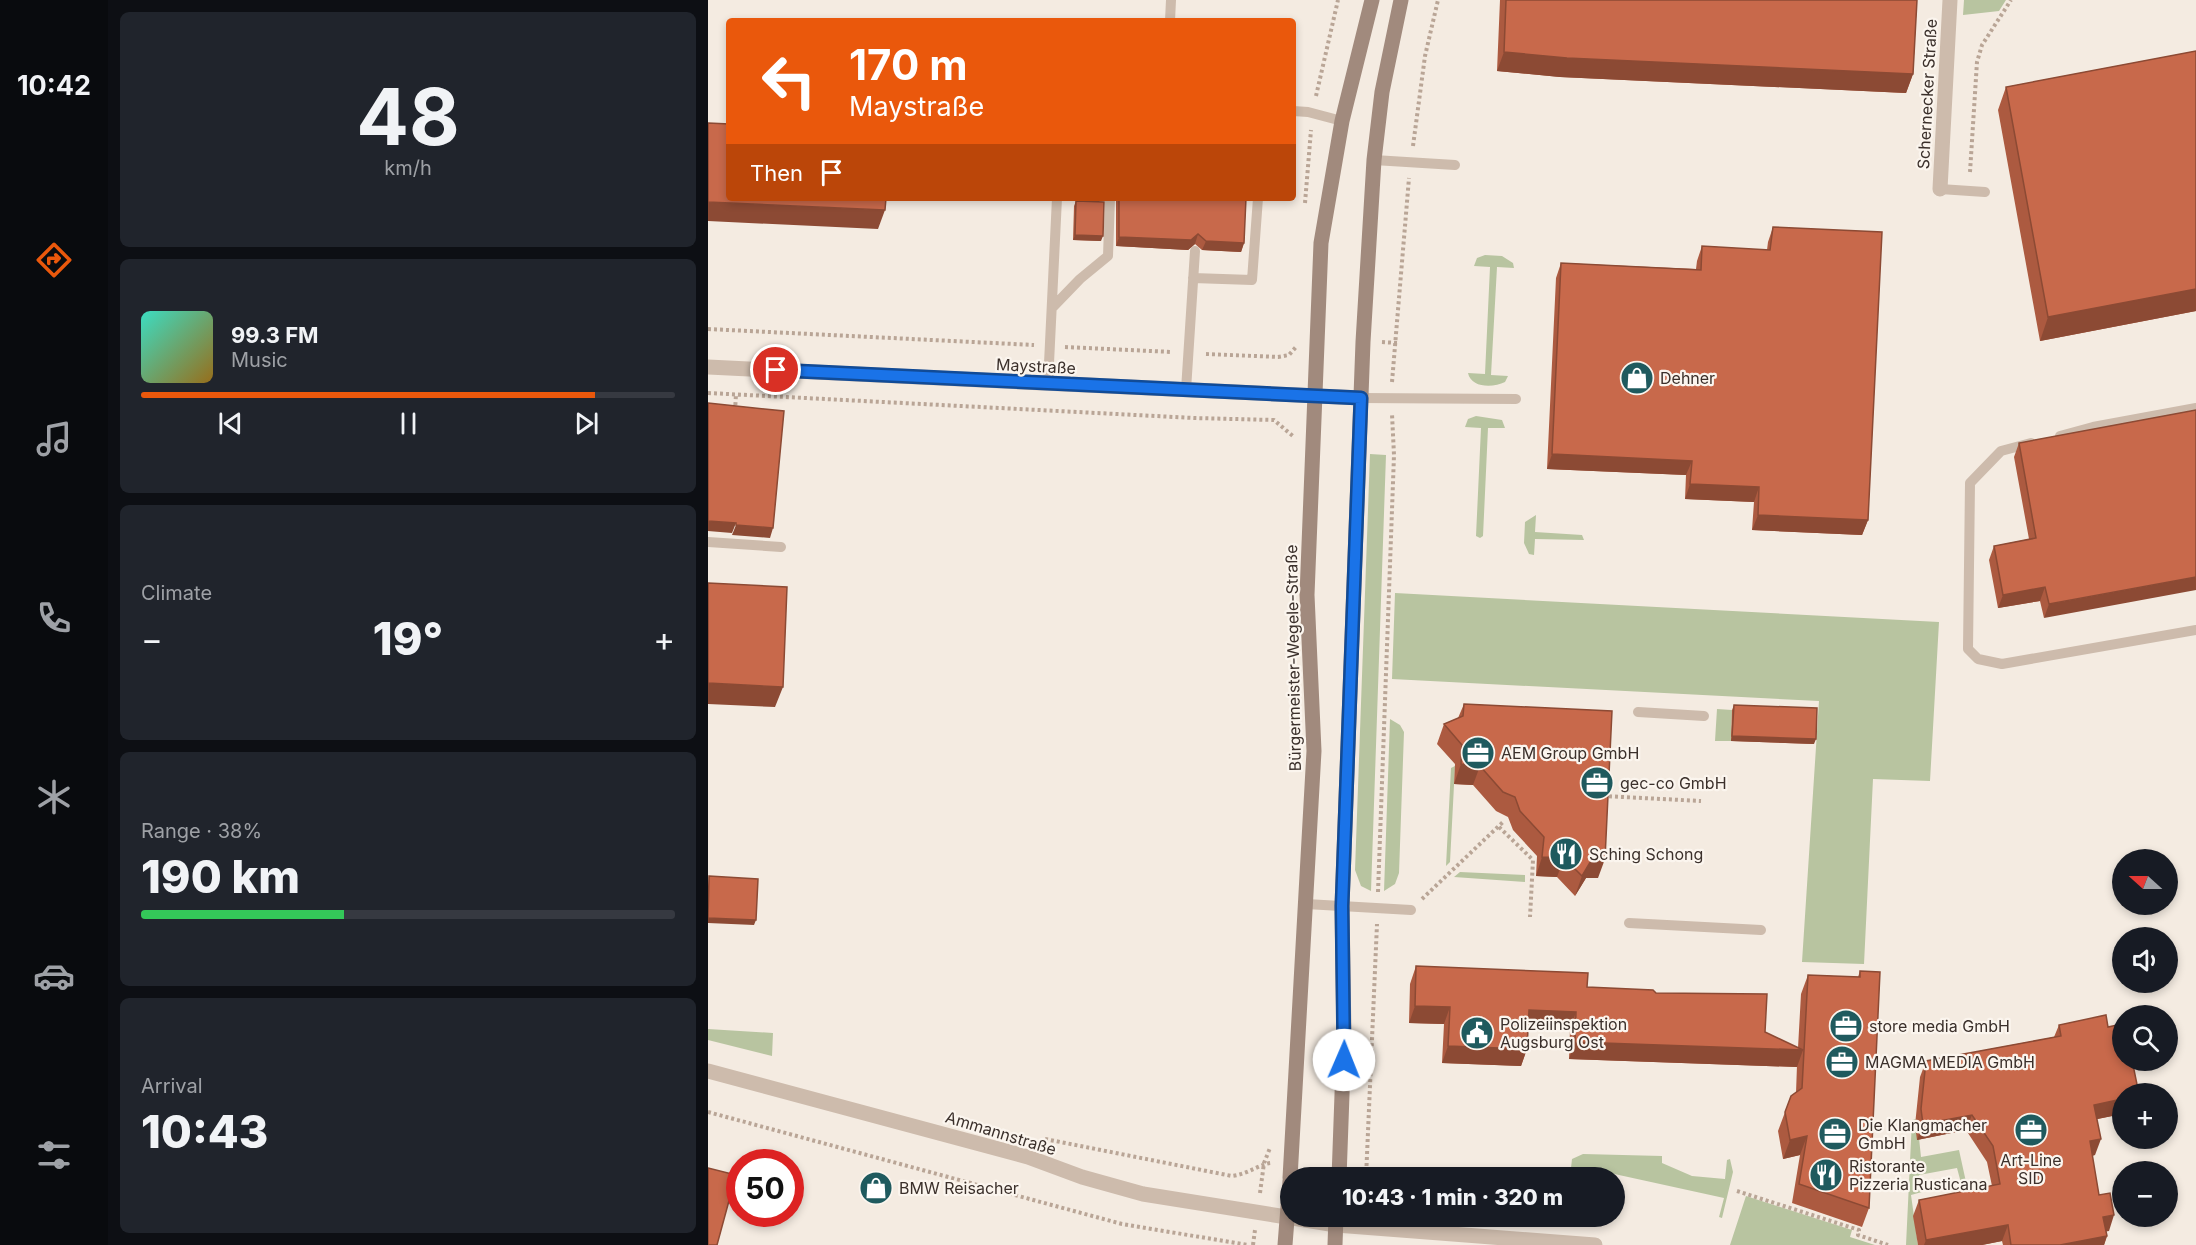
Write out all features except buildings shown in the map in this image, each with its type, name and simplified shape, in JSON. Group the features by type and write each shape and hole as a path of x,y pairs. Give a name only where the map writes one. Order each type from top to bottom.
{"main road":[{"name":"Bürgermeister-Wegele-Straße","path":"1291,1167 1314,751 1307,595 1321,243 1342,121 1372,0"},
{"path":"1340,1167 1344,1039 1342,906 1361,398 1374,160 1382,92 1401,0"},
{"name":"Bürgermeister-Wegele-Straße","path":"1285,1245 1286,1227"},
{"path":"1335,1245 1336,1227"}],"street":[{"name":"Schernecker Straße","path":"1940,189 1950,0"},
{"name":"Maystraße","path":"708,367 1361,398"},
{"name":"Ammannstraße","path":"708,1071 1028,1157 1120,1188 1280,1216"},
{"name":"Ammannstraße","path":"1398,1227 1595,1245"}],"lane":[{"path":"1170,18 1171,0"},
{"path":"1296,111 1342,121"},
{"path":"1374,160 1455,165"},
{"path":"1940,189 1985,192"},
{"path":"1048,384 1057,201"},
{"path":"1052,308 1108,256 1110,201"},
{"path":"1193,278 1252,280 1258,201"},
{"path":"1186,390 1195,251"},
{"path":"1361,398 1516,399"},
{"path":"2196,408 2093,427 2001,451 1970,483 1968,649 1978,659 2002,664 2196,630"},
{"path":"708,542 781,547"},
{"path":"1638,712 1704,716"},
{"path":"1306,904 1411,910"},
{"path":"1629,924 1761,930"}],"path":[{"path":"1366,1167 1394,455 1391,398 1411,162 1425,56 1438,0"},
{"path":"1941,174 1967,175 1971,171 1977,62 1982,45 2011,0"},
{"path":"708,329 1278,357 1289,355 1296,346 1296,356"},
{"path":"708,393 1274,420 1294,437"},
{"path":"734,416 736,394"},
{"path":"1293,448 1295,395"},
{"path":"1602,795 1701,801"},
{"path":"1411,910 1503,822"},
{"path":"1499,827 1533,860 1530,917"},
{"path":"708,1112 1122,1224 1248,1245"},
{"path":"1253,1245 1264,1163 1271,1138"},
{"path":"1043,1139 1232,1176 1247,1174 1264,1163"},
{"path":"1264,1163 1280,1170"},
{"path":"1737,1191 1859,1230 1858,1234 1888,1245"}],"green space":[{"path":"1964,0 2006,0 1999,11 1963,15"},
{"path":"1485,255 1502,256 1513,263 1514,268 1497,267 1491,375 1508,376 1505,382 1489,386 1473,382 1468,373 1485,374 1490,267 1474,266 1477,258"},
{"path":"1476,416 1502,420 1505,428 1488,428 1483,536 1480,538 1476,536 1481,428 1465,427 1468,419"},
{"path":"1370,454 1386,455 1371,891 1361,886 1355,870"},
{"path":"1536,515 1535,532 1582,535 1584,540 1535,539 1534,555 1529,554 1524,543 1525,522"},
{"path":"1395,593 1939,622 1930,781 1873,779 1864,964 1802,962 1819,701 1392,679"},
{"path":"1717,709 1732,710 1731,741 1715,741"},
{"path":"1390,719 1400,725 1404,732 1399,873 1395,884 1384,891"},
{"path":"1455,766 1450,862 1446,866 1451,768"},
{"path":"1460,872 1525,875 1525,882 1454,877"},
{"path":"708,1029 773,1033 772,1056 708,1040"},
{"path":"1917,1119 1921,1157 1959,1150 1966,1182 1961,1183 1957,1168 1919,1175 1922,1192 1911,1195 1918,1245 1906,1245 1912,1120"},
{"path":"1583,1154 1662,1156 1662,1163 1692,1176 1725,1179 1727,1160 1730,1159 1733,1172 1722,1218 1719,1217 1724,1198 1625,1176 1625,1167 1571,1167 1572,1159"},
{"path":"1746,1196 1852,1230 1850,1237 1875,1245 1730,1245"}],"place":[{"name":"Dehner","path":"1637,378"},
{"name":"AEM Group GmbH","path":"1478,753"},
{"name":"gec-co GmbH","path":"1597,783"},
{"name":"Sching Schong","path":"1566,854"},
{"name":"store media GmbH","path":"1846,1026"},
{"name":"Polizeiinspektion Augsburg Ost","path":"1477,1033"},
{"name":"MAGMA MEDIA GmbH","path":"1842,1062"},
{"name":"Art-Line SID","path":"2031,1130"},
{"name":"Die Klangmacher GmbH","path":"1835,1134"},
{"name":"Ristorante Pizzeria Rusticana","path":"1826,1175"},
{"name":"BMW Reisacher","path":"876,1188"}],"route":[{"path":"776,370 1361,398 1342,906 1344,1060"}]}
